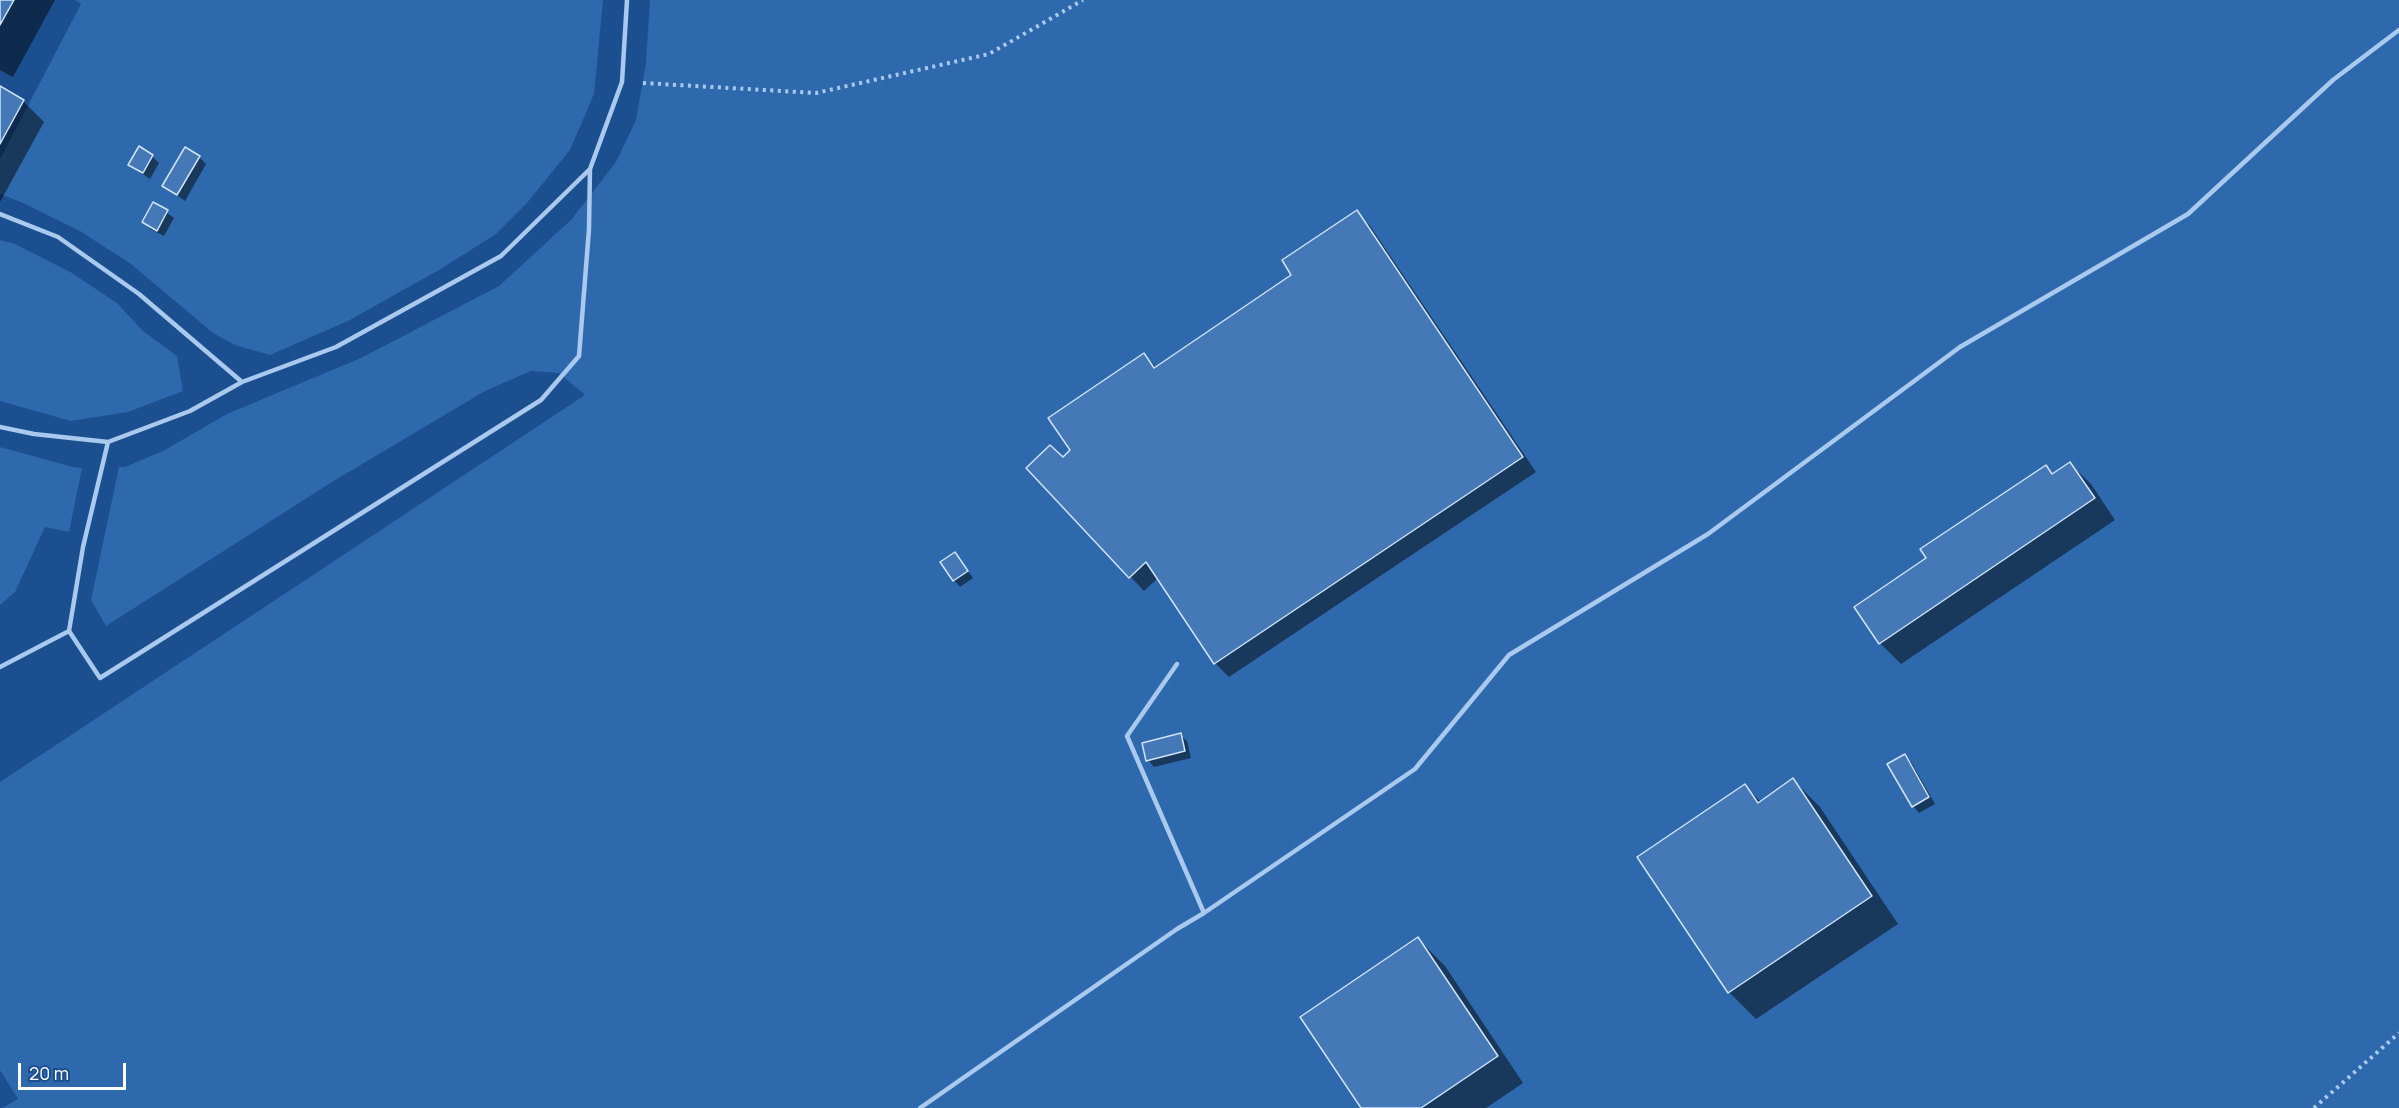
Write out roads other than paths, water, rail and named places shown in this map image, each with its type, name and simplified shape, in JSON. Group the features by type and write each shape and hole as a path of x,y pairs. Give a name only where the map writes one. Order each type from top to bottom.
{"lane":[{"path":"108,442 83,547 69,631 100,678 541,400 579,356 589,229 590,168 622,82 627,0"},
{"path":"920,1108 1176,929 1204,913 1415,769 1509,655 1708,534 1960,347 2188,214 2333,80 2399,30"},
{"path":"0,427 34,434 108,442 190,411 242,382 336,347 501,256 590,168"},
{"path":"0,214 58,237 139,294 242,382"},
{"path":"0,667 69,631"},
{"path":"1177,664 1126,736 1204,913"}]}
